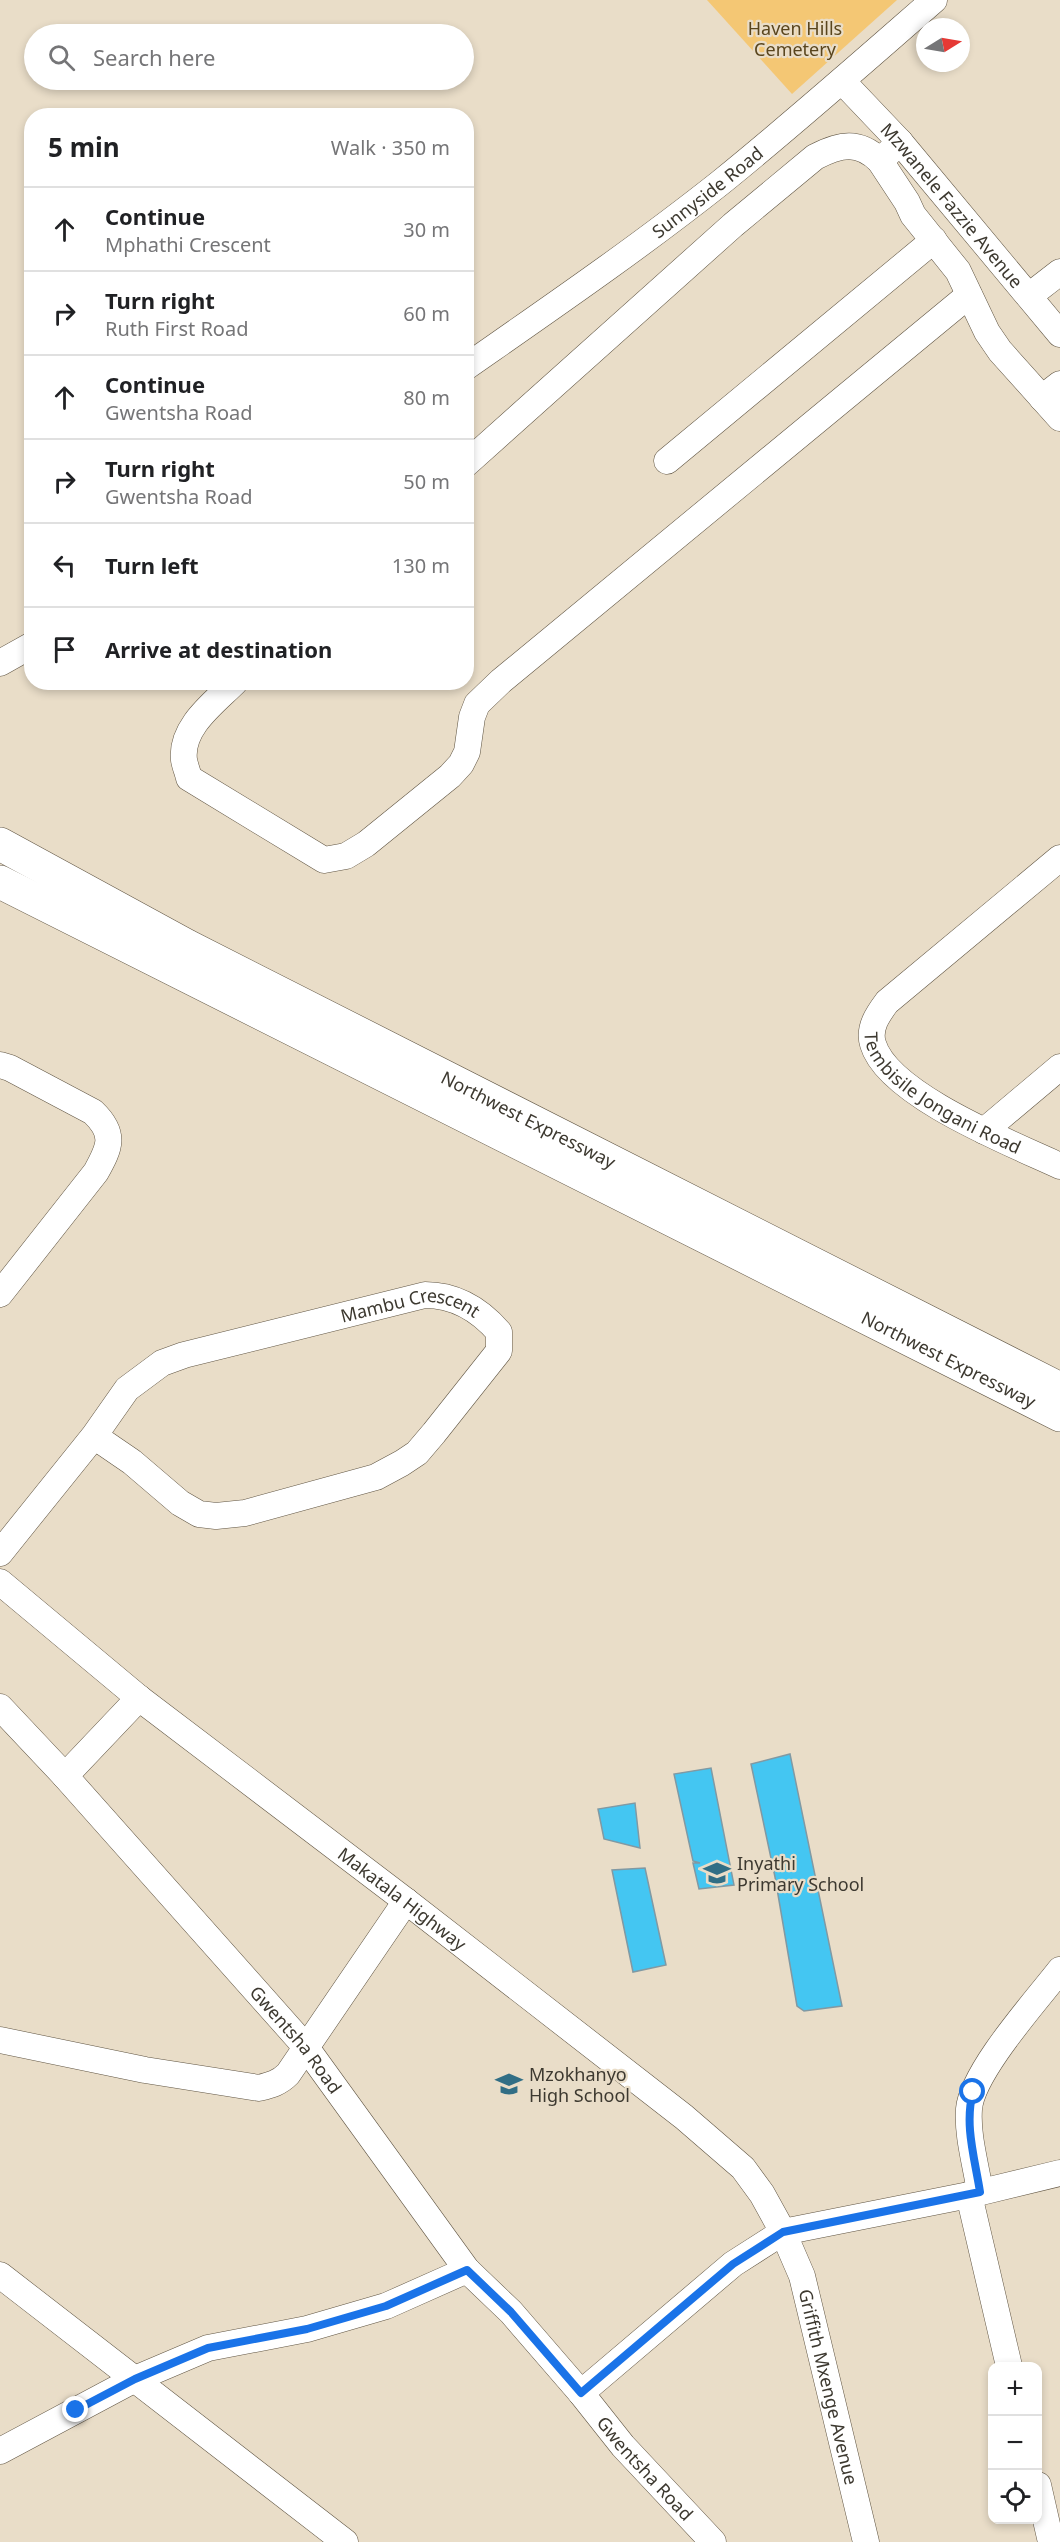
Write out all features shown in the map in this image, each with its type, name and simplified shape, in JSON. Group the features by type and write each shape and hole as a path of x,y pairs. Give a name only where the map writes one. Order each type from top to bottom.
{"main road":[{"name":"Northwest Expressway","path":"0,844 187,946 1060,1389"},
{"name":"Northwest Expressway","path":"0,882 1060,1415"}],"street":[{"name":"Sunnyside Road","path":"474,361 719,184 934,0"},
{"name":"Mzwanele Fazzie Avenue","path":"842,81 900,142 1060,334"},
{"path":"880,161 900,142"},
{"path":"474,457 733,225 815,157 829,150 851,146 868,149 880,161 913,215 958,271 987,332 1051,391 1060,418"},
{"path":"667,461 934,240"},
{"path":"1029,296 1060,272"},
{"path":"227,690 196,721 187,740 183,759 189,778 324,860 346,856 392,824 450,776 461,764 467,752 472,717 477,704 501,681 969,295"},
{"path":"0,663 24,650"},
{"name":"Tembisile Jongani Road","path":"1060,858 887,1002 872,1027 872,1042 879,1057 918,1094 984,1131 1060,1166"},
{"path":"0,1065 10,1068 93,1112 108,1130 109,1142 106,1154 96,1172 0,1294"},
{"path":"984,1131 1060,1067"},
{"name":"Mambu Crescent","path":"0,1553 94,1436 127,1389 162,1363 184,1355 425,1295 439,1295 460,1301 499,1332 499,1351 434,1433 409,1458 376,1477 245,1513 216,1516 199,1514 180,1503 132,1462 94,1436"},
{"name":"Makatala Highway","path":"0,1582 139,1698 406,1901 720,2148 743,2168 762,2194 783,2232"},
{"path":"66,1776 139,1698"},
{"name":"Gwentsha Road","path":"0,1707 66,1776 305,2046 467,2270 511,2312 623,2446 713,2542"},
{"path":"0,2040 145,2070 259,2088 281,2081 406,1901"},
{"path":"1008,2362 974,2194 969,2106 982,2072 1060,1970"},
{"path":"581,2393 733,2264 783,2232 974,2194 1060,2172"},
{"name":"Griffith Mxenge Avenue","path":"783,2232 802,2276 866,2542"},
{"path":"0,2451 135,2379 208,2348 307,2329 386,2306 467,2270"},
{"path":"0,2275 345,2542"},
{"path":"1042,2503 1051,2542"}],"green space":[{"name":"Haven Hills Cemetery","path":"707,0 897,0 792,94"}],"building":[{"name":"Inyathi Primary School","path":"790,1754 842,2006 804,2011 797,2006 775,1877 751,1764"},
{"path":"711,1768 734,1885 699,1889 693,1863 700,1863 693,1861 674,1774"},
{"path":"635,1803 640,1848 604,1839 598,1809"},
{"path":"645,1868 666,1965 633,1972 612,1870"}],"place":[{"name":"Inyathi Primary School","path":"717,1873"},
{"name":"Mzokhanyo High School","path":"509,2084"}],"route":[{"path":"76,2410 135,2379 208,2348 307,2329 386,2306 467,2270 511,2312 581,2393 733,2264 753,2249 783,2232 980,2192 969,2123 969,2106 973,2092"}]}
